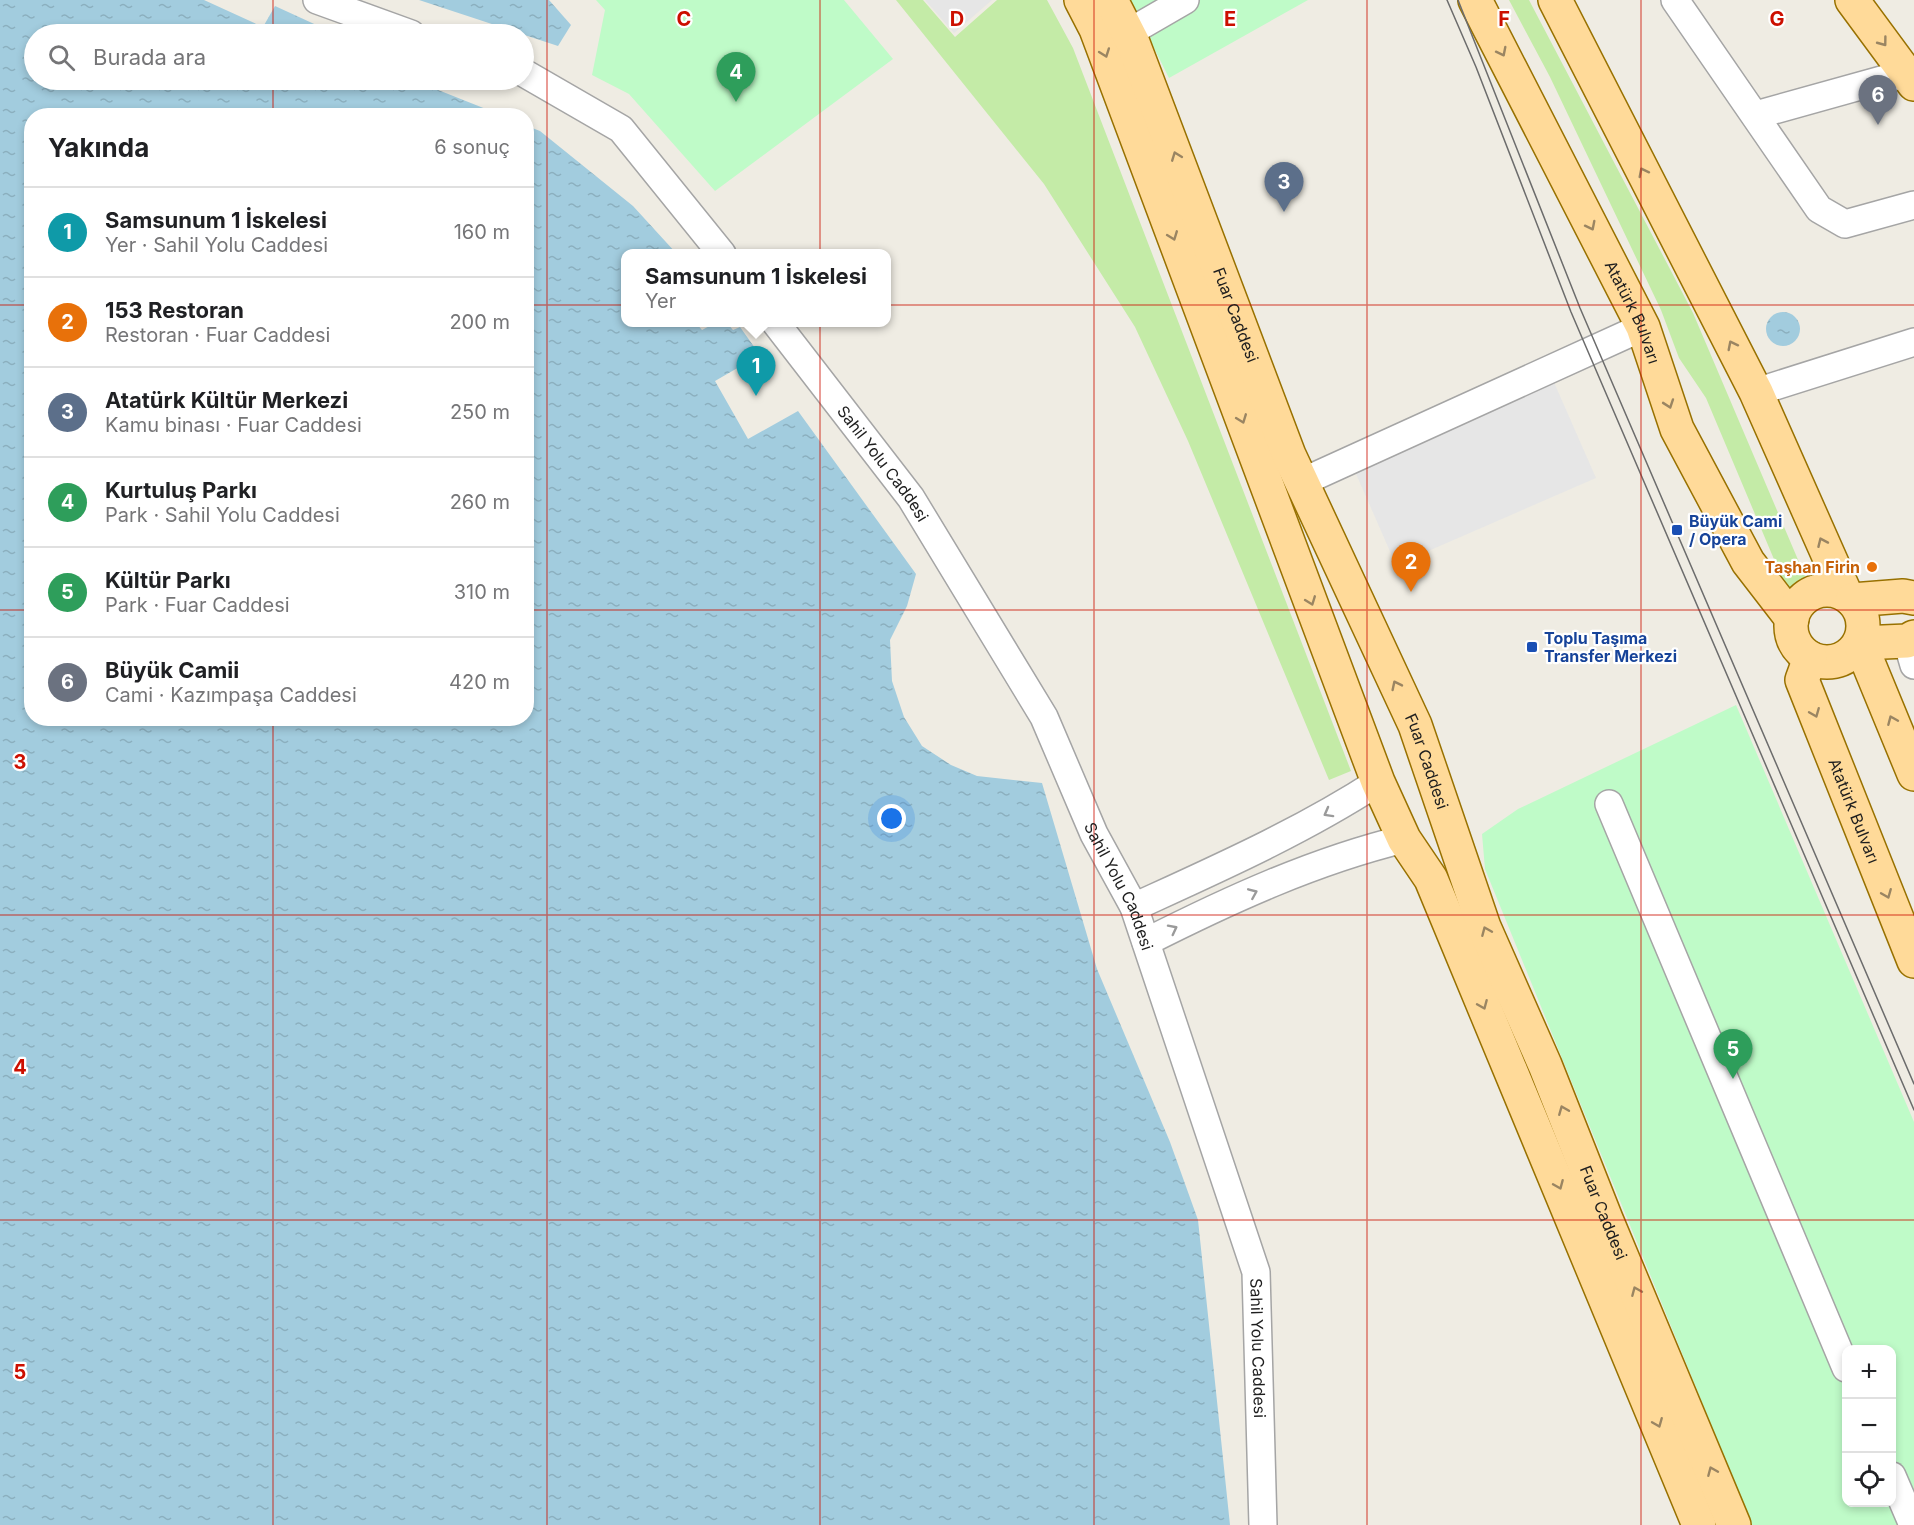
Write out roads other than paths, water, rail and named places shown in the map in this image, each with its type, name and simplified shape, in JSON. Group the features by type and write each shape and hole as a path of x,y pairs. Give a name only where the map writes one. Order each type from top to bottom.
{"main road":[{"name":"Fuar Caddesi","path":"1081,0 1096,29 1367,747 1378,782 1404,839 1431,879 1659,1386 1734,1525"},
{"name":"Fuar Caddesi","path":"1111,0 1128,33 1300,483 1415,725 1449,817 1463,867 1484,927 1545,1065 1659,1386 1699,1525"},
{"name":"Atatürk Bulvarı","path":"1475,0 1643,327 1677,429 1749,562 1792,619"},
{"path":"1555,0 1755,392 1849,597 1863,620 1860,643 1912,764"},
{"path":"1852,0 1911,76"},
{"path":"1833,590 1911,627 1860,643 1844,659 1821,662 1810,658 1794,642 1792,619 1797,606 1806,596 1819,591 1833,590"},
{"name":"Atatürk Bulvarı","path":"1810,658 1802,680 1914,962"},
{"path":"1367,747 1371,731 1384,722 1398,720 1415,725"},
{"path":"1404,839 1432,835 1442,828 1449,817"}],"street":[{"path":"317,0 383,24"},
{"path":"1128,33 1185,0"},
{"path":"1675,0 1820,209 1845,224 1914,205"},
{"path":"1756,114 1911,76"},
{"path":"534,80 621,129 718,249"},
{"name":"Sahil Yolu Caddesi","path":"779,327 911,498 1044,717 1094,834 1134,907 1256,1272 1263,1525"},
{"path":"1300,483 1643,327"},
{"path":"1755,392 1914,342"},
{"path":"1134,907 1317,819 1378,782"},
{"path":"1609,804 1842,1358"},
{"path":"1146,942 1199,915 1348,853 1404,839"},
{"path":"1187,882 1199,915"},
{"path":"1896,1485 1913,1525"}],"water":[{"path":"0,0 204,0 256,24 24,24 24,90 438,90 483,108 24,108 24,726 534,726 534,129 540,131 633,206 672,249 621,249 621,327 699,327 702,330 708,327 730,327 733,330 740,327 760,355 715,381 748,439 798,411 916,574 907,606 890,640 892,681 904,717 922,746 951,765 977,776 1042,783 1097,969 1170,1142 1198,1220 1230,1525 0,1525"},
{"path":"419,0 549,0 571,25 558,46 534,38 534,24 492,24"},
{"path":"275,6 314,24 265,24"},
{"path":"1783,312 1795,317 1800,329 1795,341 1783,346 1771,341 1766,329 1771,317"}],"tram line":[{"path":"1447,0 1476,67 1571,312 1914,1110"},
{"path":"1458,0 1580,308 1914,1084"}],"place":[{"name":"Kurtuluş Parkı","path":"736,102"},
{"name":"Büyük Camii","path":"1878,125"},
{"name":"Atatürk Kültür Merkezi","path":"1284,212"},
{"name":"Samsunum 1 İskelesi","path":"756,396"},
{"name":"Büyük Cami / Opera","path":"1677,530"},
{"name":"Taşhan Firin","path":"1872,567"},
{"name":"153 Restoran","path":"1411,592"},
{"name":"Toplu Taşıma Transfer Merkezi","path":"1532,647"},
{"name":"Kültür Parkı","path":"1733,1079"}]}
